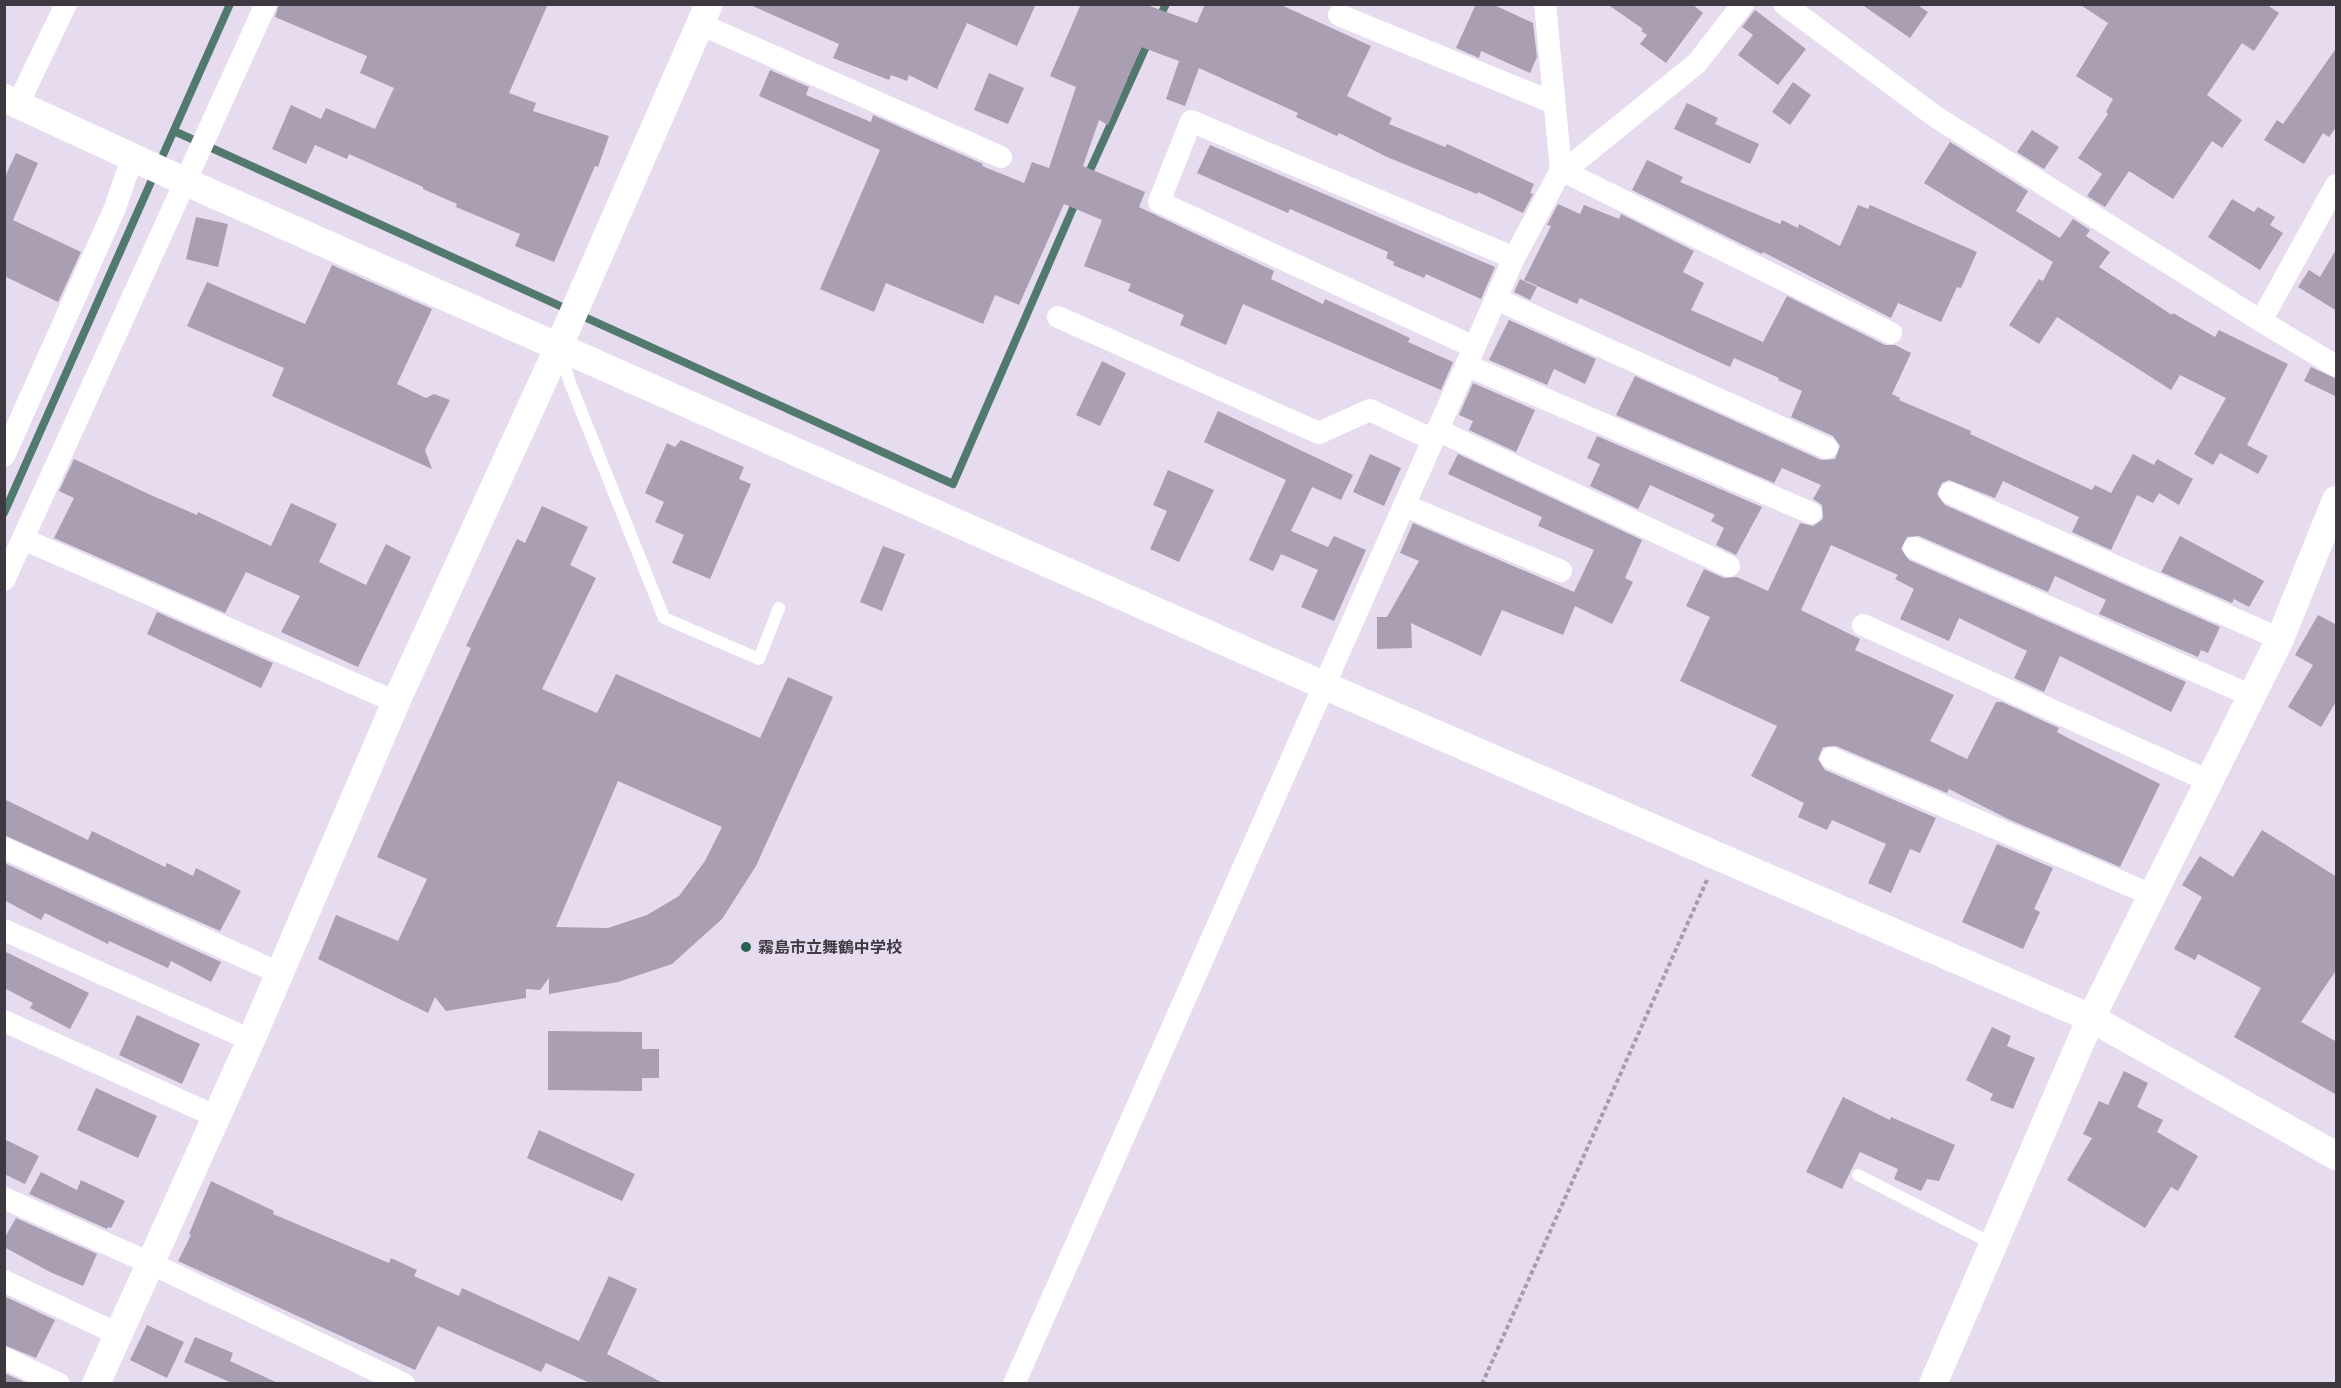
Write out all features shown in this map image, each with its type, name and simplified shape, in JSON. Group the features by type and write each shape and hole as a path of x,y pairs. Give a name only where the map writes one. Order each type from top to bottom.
{"street":[{"path":"66,4 11,101 181,179 1323,685 2091,1018 2337,1156"},
{"path":"4,580 181,179 266,4"},
{"path":"1545,4 1561,170"},
{"path":"1014,1383 1514,258 1561,170 1574,163 1698,63 1743,4"},
{"path":"1784,4 1936,117 2261,321 2337,366"},
{"path":"96,1383 120,1335 215,1116 251,1040 396,702 559,346 704,14 1001,157"},
{"path":"1339,15 1554,103"},
{"path":"1514,258 1191,121 1159,202 1470,356 1810,513"},
{"path":"4,456 138,158"},
{"path":"1561,170 1891,333"},
{"path":"2261,321 2337,186"},
{"path":"1496,299 1827,448"},
{"path":"1058,317 1319,433 1370,410 1435,435 1729,566"},
{"path":"1950,493 2280,639"},
{"path":"1933,1383 2091,1018 2280,639 2337,500"},
{"path":"1404,505 1561,571"},
{"path":"23,539 396,702"},
{"path":"1914,548 2252,696"},
{"path":"1863,625 2209,781"},
{"path":"1831,758 2152,895"},
{"path":"4,848 279,973"},
{"path":"4,930 251,1040"},
{"path":"4,1021 215,1116"},
{"path":"4,1198 150,1263 404,1383"},
{"path":"4,1281 120,1335"},
{"path":"4,1358 59,1383"}],"lane":[{"path":"559,346 570,383 664,618 759,659 779,608"},
{"path":"1858,1175 1993,1244"}],"path":[{"path":"1482,1383 1718,855"}],"building":[{"path":"279,4 548,4 509,93 536,103 533,111 609,136 598,167 595,166 554,262 515,246 520,234 456,207 457,204 423,187 349,154 347,159 315,145 306,164 272,149 291,105 321,119 326,108 375,129 394,88 360,73 367,56 275,17"},
{"path":"748,4 1036,4 1017,46 967,23 937,89 909,75 907,81 891,75 889,80 833,58 839,44"},
{"path":"1081,4 1144,4 1197,23 1205,4 1279,4 1371,46 1347,96 1392,118 1389,124 1445,147 1447,144 1534,184 1530,193 1533,194 1523,213 1478,192 1477,194 1387,157 1339,133 1337,136 1296,117 1298,113 1199,68 1185,106 1166,99 1179,61 1141,47 1108,125 1099,120 1083,166 1145,192 1139,207 1274,271 1271,279 1323,304 1325,299 1369,319 1410,338 1408,342 1453,362 1441,390 1243,304 1226,345 1180,325 1184,315 1128,291 1131,284 1084,266 1102,220 1064,204 1019,305 995,295 983,324 886,283 874,312 820,289 880,150 759,96 770,70 809,87 806,95 871,122 873,115 1024,183 1032,162 1049,168 1076,87 1050,76"},
{"path":"1476,4 1492,4 1533,23 1537,57 1530,73 1481,51 1479,58 1456,48"},
{"path":"1607,4 1692,4 1703,13 1666,63 1640,44 1647,35 1641,31 1643,29"},
{"path":"1861,4 1916,4 1928,12 1910,38"},
{"path":"2079,4 2266,4 2279,13 2254,51 2242,43 2207,95 2242,120 2222,148 2212,141 2173,199 2129,171 2105,207 2087,196 2102,174 2078,158 2108,114 2106,112 2113,99 2076,76 2108,23"},
{"path":"1755,10 1806,49 1778,85 1738,55 1753,35 1742,27"},
{"path":"2337,47 2337,126 2329,137 2323,133 2304,164 2264,140 2277,120 2283,124"},
{"path":"989,73 1024,88 1008,124 974,110"},
{"path":"1793,82 1811,95 1790,125 1772,112"},
{"path":"1687,103 1718,118 1715,124 1759,144 1750,164 1674,129"},
{"path":"2032,130 2059,147 2044,169 2017,152"},
{"path":"1950,142 2028,191 2016,211 2060,238 2073,219 2090,230 2086,236 2110,252 2099,267 2172,315 2173,313 2215,337 2219,330 2288,364 2247,445 2268,456 2258,474 2220,453 2213,465 2194,454 2226,398 2180,375 2171,390 2057,317 2039,344 2009,325 2039,279 2043,281 2053,262 1924,183"},
{"path":"1210,145 1495,267 1481,299 1426,274 1424,278 1393,265 1394,262 1386,258 1388,252 1290,209 1288,213 1197,173"},
{"path":"16,153 38,163 13,220 81,252 58,302 4,276 4,179"},
{"path":"1647,160 1683,177 1680,182 1780,224 1782,220 1798,228 1799,224 1840,246 1858,205 1868,209 1870,205 1977,252 1961,288 1957,287 1941,322 1898,303 1891,318 1763,252 1762,254 1632,190"},
{"path":"2232,199 2254,212 2258,207 2275,217 2270,225 2283,233 2260,270 2208,237"},
{"path":"1558,204 1580,214 1584,205 1619,219 1621,214 1694,251 1683,272 1704,283 1691,310 1763,342 1787,296 1885,345 1895,345 1911,353 1892,394 1900,398 1899,400 1971,431 1970,434 2092,490 2095,485 2111,493 2133,454 2154,465 2157,459 2193,479 2179,505 2159,493 2153,503 2137,495 2111,550 2072,532 2079,517 2003,481 1995,498 1949,480 1942,483 1937,494 1945,505 2220,627 2208,653 2201,650 2198,657 2099,614 2106,600 2055,576 2048,592 1919,536 1907,537 1901,549 1909,560 2186,682 2171,712 2060,656 2044,692 2014,678 2027,651 1959,618 1949,641 1900,619 1914,589 1895,579 1898,575 1831,545 1801,610 1860,639 1855,650 1954,695 1930,741 1967,759 1996,702 2002,702 2059,728 2057,732 2160,784 2120,867 2008,819 1949,789 1947,793 1836,746 1823,747 1818,759 1825,770 1936,818 1920,853 1910,849 1891,893 1868,883 1886,844 1832,820 1827,830 1798,817 1804,803 1751,776 1777,726 1680,681 1710,617 1686,606 1704,569 1724,578 1737,577 1768,591 1800,523 1813,526 1823,519 1822,505 1813,499 1821,485 1782,468 1774,483 1616,415 1635,376 1821,460 1835,459 1840,446 1833,436 1791,417 1802,391 1778,380 1779,378 1734,358 1730,367 1580,298 1577,304 1524,280 1551,226 1547,225"},
{"path":"196,217 228,224 218,267 186,259"},
{"path":"2337,248 2337,311 2298,287 2309,270 2320,277"},
{"path":"332,265 432,309 397,384 426,398 434,394 450,400 425,450 432,469 272,396 284,368 187,326 207,282 305,324"},
{"path":"1520,279 1537,287 1530,300 1514,292"},
{"path":"1509,320 1596,359 1585,384 1554,369 1547,385 1489,360"},
{"path":"1102,361 1126,373 1100,426 1076,415"},
{"path":"2311,367 2337,379 2337,397 2304,381"},
{"path":"1473,383 1535,410 1516,452 1469,430 1473,421 1459,415"},
{"path":"1218,411 1353,475 1341,500 1312,487 1291,531 1328,547 1334,536 1366,550 1334,621 1301,607 1318,570 1281,554 1273,571 1249,560 1286,480 1204,442"},
{"path":"1597,436 1762,507 1736,555 1716,545 1724,528 1711,521 1715,515 1650,485 1638,509 1590,486 1600,464 1587,458"},
{"path":"681,440 744,467 739,479 751,484 710,579 672,563 684,535 655,522 664,502 645,493 667,443 675,447"},
{"path":"1370,454 1401,468 1384,506 1353,492"},
{"path":"1458,454 1642,540 1625,578 1633,582 1612,624 1575,606 1563,635 1502,610 1481,656 1411,623 1412,648 1377,649 1377,617 1387,617 1419,561 1400,553 1413,523 1574,592 1594,550 1538,526 1542,517 1448,474"},
{"path":"74,459 153,496 197,515 198,512 271,546 291,503 337,524 319,562 366,585 386,544 411,557 358,667 281,632 300,596 246,572 225,613 54,538 74,498 59,491"},
{"path":"1168,470 1214,490 1179,562 1150,549 1167,511 1153,505"},
{"path":"542,506 588,527 570,565 596,578 542,689 597,713 616,674 760,738 788,677 833,697 756,866 722,919 672,964 618,982 549,994 549,978 540,990 526,989 526,998 446,1011 435,997 428,1013 318,959 336,915 398,941 427,879 377,857 471,648 466,646 517,539 525,543","holes":["618,781 722,827 705,861 679,896 647,915 608,928 556,927"]},
{"path":"2180,536 2264,581 2249,607 2234,599 2232,603 2161,572"},
{"path":"883,546 905,554 882,611 860,602"},
{"path":"157,612 273,663 261,688 147,634"},
{"path":"2318,615 2337,625 2337,700 2321,727 2288,707 2313,665 2295,655"},
{"path":"4,799 88,840 92,831 165,867 167,863 193,876 196,868 241,891 220,931 4,835"},
{"path":"2262,830 2337,877 2337,969 2301,1022 2337,1042 2337,1095 2234,1037 2261,988 2198,954 2195,960 2174,949 2202,897 2182,885 2200,856 2233,877"},
{"path":"1997,844 2053,868 2034,909 2040,912 2023,949 1962,922"},
{"path":"4,863 221,962 211,982 171,961 168,968 109,941 108,944 45,913 41,920 4,900"},
{"path":"4,951 89,993 70,1029 30,1008 33,1003 4,988"},
{"path":"137,1015 200,1044 182,1084 119,1055"},
{"path":"1992,1027 2011,1036 2007,1046 2035,1058 2013,1109 1990,1100 1993,1094 1966,1080"},
{"path":"548,1031 642,1032 642,1049 659,1049 659,1078 642,1078 642,1091 548,1090"},
{"path":"2124,1071 2148,1083 2137,1107 2163,1120 2157,1132 2198,1156 2178,1191 2171,1187 2145,1228 2067,1180 2092,1138 2083,1134 2099,1101 2108,1105"},
{"path":"96,1088 157,1116 138,1158 77,1130"},
{"path":"1843,1097 1890,1120 1891,1117 1955,1145 1939,1181 1927,1179 1921,1191 1894,1179 1898,1169 1860,1152 1842,1189 1806,1172"},
{"path":"539,1130 635,1174 622,1201 527,1158"},
{"path":"4,1139 39,1156 25,1184 4,1174"},
{"path":"41,1172 77,1190 81,1180 125,1201 111,1228 107,1229 29,1194"},
{"path":"211,1181 274,1211 273,1214 389,1263 391,1258 417,1270 414,1276 459,1296 462,1288 579,1341 609,1276 637,1289 607,1354 663,1383 590,1383 546,1363 541,1372 438,1326 415,1370 178,1261 191,1235 189,1234"},
{"path":"16,1218 97,1254 83,1286 50,1272 4,1247 4,1239"},
{"path":"4,1296 55,1320 36,1358 4,1345"},
{"path":"147,1325 184,1342 167,1378 130,1360"},
{"path":"195,1337 233,1353 230,1361 278,1383 232,1383 184,1362"},
{"path":"4,1373 24,1382 4,1383"}],"waterway":[{"path":"4,513 230,4"},
{"path":"1158,20 1166,4"},
{"path":"1086,179 1149,40"},
{"path":"174,131 953,484 1077,199"}],"place":[{"name":"霧島市立舞鶴中学校","path":"746,947"}]}
